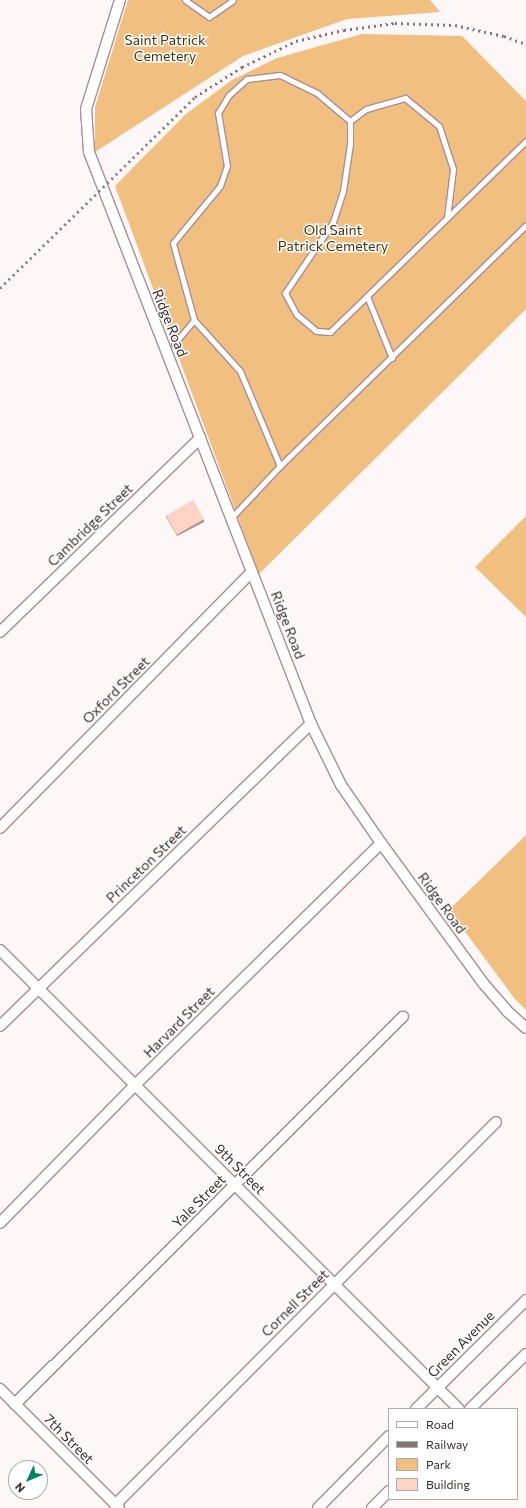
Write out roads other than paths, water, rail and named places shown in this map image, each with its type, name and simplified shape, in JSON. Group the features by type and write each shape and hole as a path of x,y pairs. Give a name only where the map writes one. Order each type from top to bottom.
{"street":[{"name":"Ridge Road","path":"120,0 86,110 89,152 101,188 312,724 341,785 381,843 483,983 507,1010 526,1028"},
{"name":"Cambridge Street","path":"0,632 200,438"},
{"name":"Oxford Street","path":"0,828 252,572"},
{"name":"Princeton Street","path":"0,1026 312,724"},
{"name":"Harvard Street","path":"0,1223 135,1085 381,843"},
{"name":"9th Street","path":"0,950 236,1184 458,1408"},
{"name":"Yale Street","path":"16,1404 403,1017"},
{"name":"Cornell Street","path":"117,1506 334,1284 496,1122"},
{"name":"Green Avenue","path":"417,1408 526,1300"},
{"path":"471,1408 526,1354"},
{"name":"7th Street","path":"0,1389 117,1506"},
{"path":"318,1508 388,1437"},
{"path":"372,1508 388,1492"}],"lane":[{"path":"185,0 209,17 233,0"},
{"path":"280,466 240,371 194,320 173,243 220,186 227,166 218,113 229,95 247,79 280,75 317,93 350,121 350,144 343,191 333,222 285,293 296,314 316,331 330,332 526,141"},
{"path":"350,121 366,109 405,98 438,126 453,169 447,218"},
{"path":"231,518 280,466 392,358 526,225"},
{"path":"367,296 392,358"},
{"path":"174,344 194,320"}],"railway":[{"path":"0,288 195,97 242,67 296,41 344,30 395,23 455,25 504,36 526,44"}],"park label":[{"name":"Saint Patrick Cemetery","path":"165,48"},
{"name":"Old Saint Patrick Cemetery","path":"333,238"}]}
